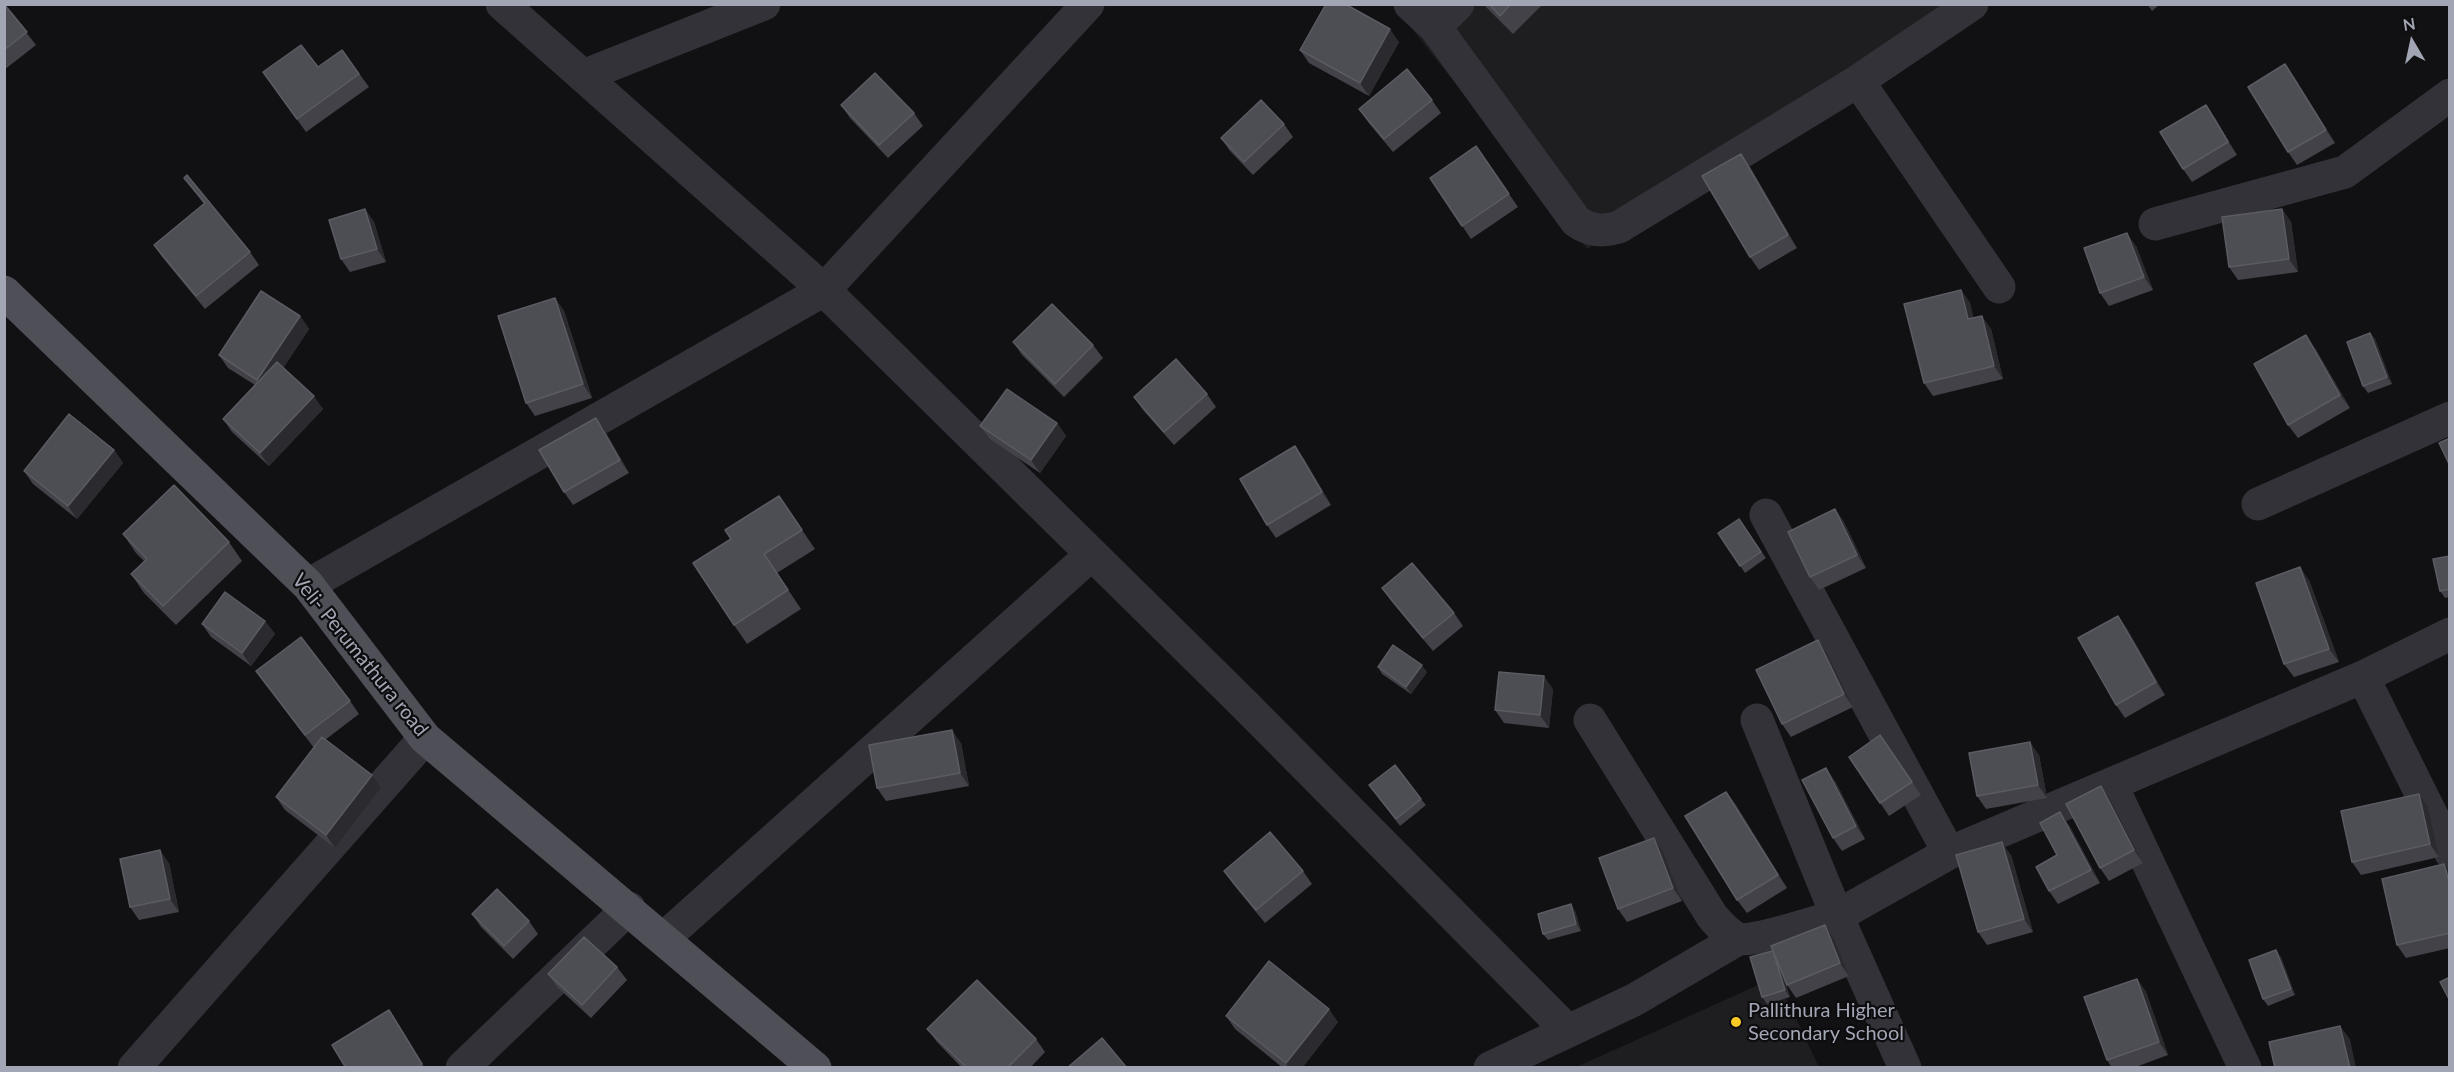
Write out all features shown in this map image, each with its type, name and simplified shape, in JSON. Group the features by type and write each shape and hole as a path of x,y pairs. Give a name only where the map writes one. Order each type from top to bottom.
{"main road":[{"name":"Veli- Perumathura road","path":"4,292 308,585 425,738 629,908 815,1068"}],"street":[{"path":"502,4 824,290 1092,554 1569,1031"},
{"path":"583,76 764,4"},
{"path":"308,585 824,290 1088,4"},
{"path":"1410,4 1435,27 1576,220 1587,229 1605,231 1619,228 1858,81 1972,4"},
{"path":"1435,27 1458,4"},
{"path":"1858,81 1999,287"},
{"path":"2155,224 2345,172 2450,95"},
{"path":"2258,504 2450,418"},
{"path":"1766,515 1949,853"},
{"path":"664,938 1092,554"},
{"path":"1490,1068 1634,1000 1738,939 1754,938 1837,916 1949,853 2363,677 2450,634"},
{"path":"2363,677 2450,852"},
{"path":"1590,720 1712,916 1726,932 1738,939"},
{"path":"1756,720 1837,916 1905,1068"},
{"path":"134,1068 425,738"},
{"path":"2111,784 2245,1068"},
{"path":"462,1068 629,908"}],"shaded area":[{"path":"1393,5 1969,5 1587,249"},
{"name":"Pallithura Higher Secondary School","path":"1776,977 1819,1067 1574,1068"}],"building":[{"path":"4,4 27,32 4,50"},
{"path":"1326,4 1345,4 1390,29 1360,83 1300,50"},
{"path":"1489,4 1511,4 1500,16"},
{"path":"301,45 318,67 342,50 359,74 297,119 263,72"},
{"path":"2285,64 2326,130 2288,152 2248,87"},
{"path":"1407,69 1432,100 1384,139 1359,109"},
{"path":"875,73 914,113 879,145 841,105"},
{"path":"1261,100 1284,124 1244,162 1221,138"},
{"path":"2206,105 2228,142 2183,169 2160,132"},
{"path":"1476,146 1509,194 1462,226 1430,178"},
{"path":"1741,154 1788,235 1750,257 1702,176"},
{"path":"187,175 250,252 196,296 154,245 205,203 184,178"},
{"path":"365,209 377,249 341,259 329,220"},
{"path":"2282,209 2289,259 2229,267 2222,217"},
{"path":"2127,233 2144,277 2100,293 2084,248"},
{"path":"1961,290 1968,319 1982,316 1994,366 1924,383 1904,304"},
{"path":"261,291 300,316 257,380 219,355"},
{"path":"555,298 583,384 526,403 498,316"},
{"path":"1052,304 1093,345 1055,384 1013,342"},
{"path":"2370,333 2387,377 2363,386 2347,342"},
{"path":"2306,335 2340,395 2288,425 2254,364"},
{"path":"1176,359 1207,394 1164,432 1134,397"},
{"path":"277,362 314,396 260,453 223,419"},
{"path":"1007,389 1057,423 1031,460 980,426"},
{"path":"69,414 114,450 68,506 24,471"},
{"path":"596,418 620,460 564,492 539,450"},
{"path":"2450,438 2450,466 2439,443"},
{"path":"1295,446 1322,492 1267,525 1240,479"},
{"path":"174,485 229,542 163,606 131,574 147,559 123,534"},
{"path":"779,496 802,530 764,554 788,590 734,625 693,563 731,539 725,530"},
{"path":"1835,509 1857,555 1810,577 1788,532"},
{"path":"1739,519 1761,552 1740,566 1718,533"},
{"path":"2450,556 2450,589 2440,591 2433,559"},
{"path":"1412,563 1454,613 1423,638 1382,588"},
{"path":"2300,567 2329,649 2284,664 2256,583"},
{"path":"225,592 265,621 242,653 202,624"},
{"path":"2118,616 2156,682 2116,705 2078,638"},
{"path":"301,637 350,701 305,735 256,671"},
{"path":"1818,640 1844,694 1782,724 1756,670"},
{"path":"1393,645 1422,665 1406,687 1378,667"},
{"path":"1499,672 1544,676 1540,715 1495,710"},
{"path":"952,730 960,773 877,788 869,745"},
{"path":"1880,735 1912,782 1880,803 1849,757"},
{"path":"322,737 372,775 326,835 276,797"},
{"path":"2030,742 2038,785 1977,796 1969,753"},
{"path":"1395,765 1421,799 1396,819 1369,785"},
{"path":"1826,768 1856,826 1833,838 1802,780"},
{"path":"2101,786 2134,850 2100,868 2066,804"},
{"path":"1726,792 1778,875 1737,900 1685,816"},
{"path":"2419,794 2430,844 2352,862 2341,811"},
{"path":"2060,812 2091,870 2049,891 2036,867 2057,855 2040,823"},
{"path":"1270,832 1303,871 1256,910 1224,871"},
{"path":"1654,838 1673,888 1618,909 1599,858"},
{"path":"2002,842 2024,919 1978,932 1956,855"},
{"path":"160,850 170,899 130,907 120,859"},
{"path":"2444,864 2450,885 2450,933 2397,945 2382,879"},
{"path":"497,889 529,921 504,946 472,914"},
{"path":"1571,904 1576,924 1543,934 1538,914"},
{"path":"1825,925 1840,963 1787,985 1771,946"},
{"path":"584,937 617,967 582,1005 548,974"},
{"path":"2276,950 2291,989 2263,999 2249,960"},
{"path":"1773,951 1785,990 1762,997 1750,957"},
{"path":"1269,961 1329,1009 1286,1063 1226,1016"},
{"path":"2450,977 2450,1001 2440,982"},
{"path":"2137,979 2159,1042 2107,1060 2084,997"},
{"path":"977,980 1036,1039 1007,1068 967,1068 927,1029"},
{"path":"389,1010 422,1064 416,1068 346,1068 332,1045"},
{"path":"2340,1026 2350,1068 2275,1068 2269,1042"},
{"path":"1102,1038 1127,1068 1067,1068"}],"place":[{"name":"Pallithura Higher Secondary School","path":"1736,1022"}]}
